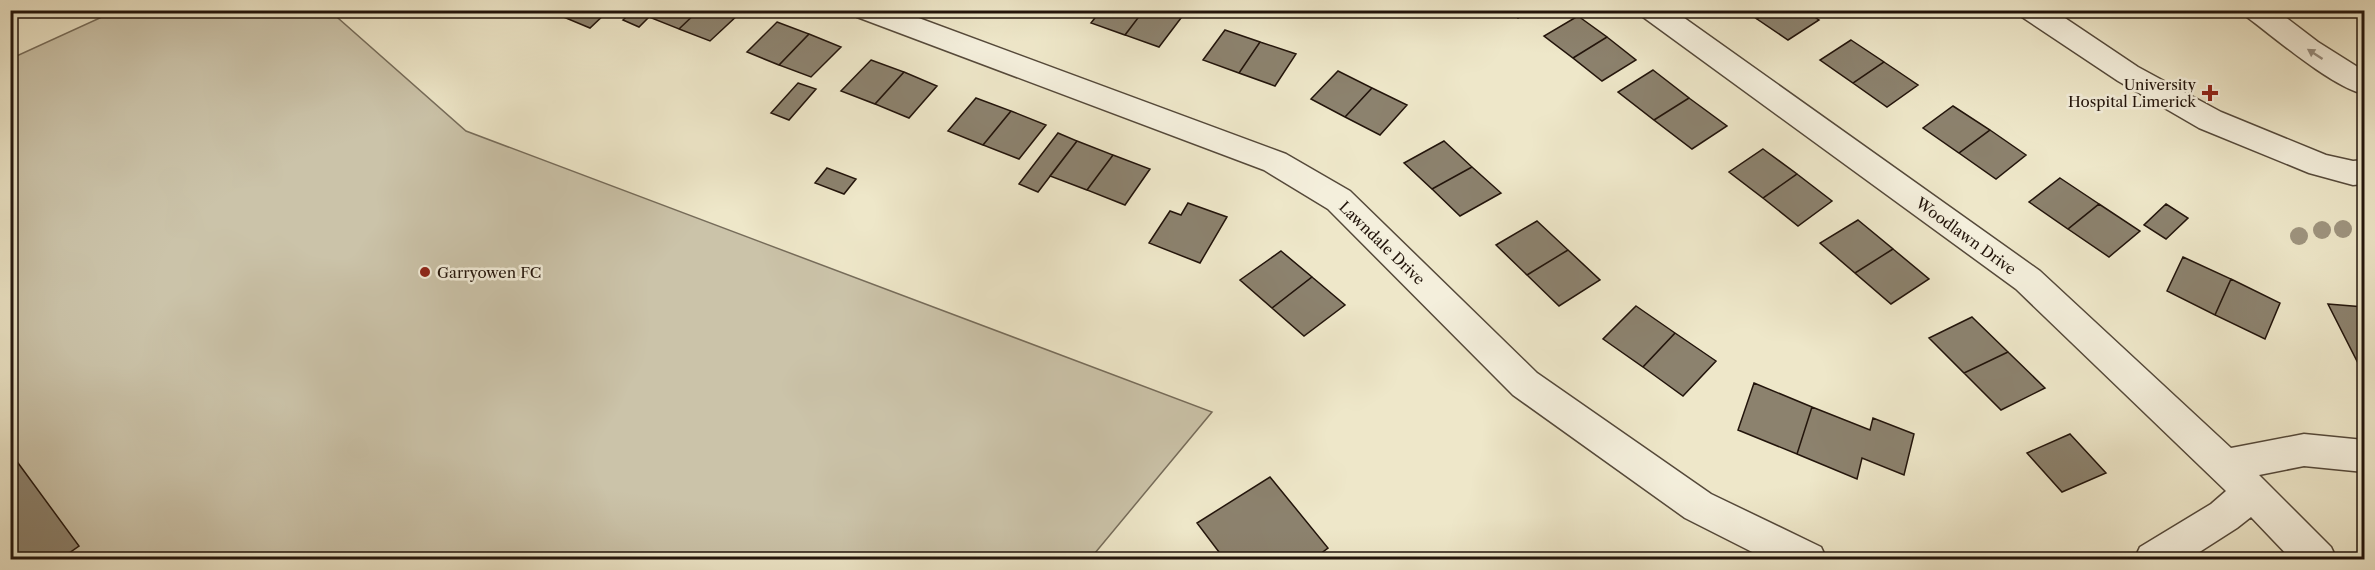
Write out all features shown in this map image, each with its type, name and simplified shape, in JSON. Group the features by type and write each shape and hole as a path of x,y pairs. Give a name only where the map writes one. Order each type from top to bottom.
{"street":[{"name":"Lawndale Drive","path":"867,10 1275,162 1339,200 1525,384 1698,506 1808,560"},
{"name":"Woodlawn Drive","path":"1653,10 2028,280 2225,465 2318,560"},
{"path":"2032,10 2128,74 2210,120 2320,165 2353,173 2364,172"},
{"path":"2257,10 2299,43 2364,84"},
{"path":"2225,465 2304,450 2364,456"},
{"path":"2153,560 2224,516 2252,493"}],"shaded area":[{"name":"Garryowen FC","path":"115,11 330,11 466,131 1212,412 1090,559 11,559 10,59"}],"building":[{"path":"566,10 609,10 590,28 561,16"},
{"path":"634,10 656,10 639,27 623,20"},
{"path":"656,10 699,10 679,29 649,17"},
{"path":"699,10 738,10 741,12 710,41 679,29"},
{"path":"1101,10 1144,10 1125,35 1091,23"},
{"path":"1144,10 1161,10 1181,18 1159,47 1125,35"},
{"path":"1509,10 1531,10 1518,18"},
{"path":"1745,10 1770,10 1757,19"},
{"path":"1770,10 1804,10 1819,20 1788,40 1757,19"},
{"path":"1578,16 1607,37 1573,58 1544,36"},
{"path":"777,22 809,34 779,65 747,52"},
{"path":"1225,30 1260,42 1239,73 1203,60"},
{"path":"809,34 841,47 811,77 779,65"},
{"path":"1607,37 1636,60 1602,81 1573,58"},
{"path":"1851,40 1884,62 1853,83 1820,60"},
{"path":"1260,42 1296,54 1275,86 1239,73"},
{"path":"871,60 904,72 875,104 841,91"},
{"path":"1884,62 1918,85 1887,107 1853,83"},
{"path":"1653,70 1689,98 1654,120 1618,92"},
{"path":"1338,71 1372,88 1345,117 1311,99"},
{"path":"904,72 937,86 909,118 875,104"},
{"path":"798,83 816,89 789,120 771,113"},
{"path":"1372,88 1407,105 1380,135 1345,117"},
{"path":"976,98 1011,111 983,145 948,131"},
{"path":"1689,98 1727,126 1692,149 1654,120"},
{"path":"1953,106 1990,130 1959,153 1923,128"},
{"path":"1011,111 1046,125 1019,159 983,145"},
{"path":"1990,130 2026,155 1996,179 1959,153"},
{"path":"1058,133 1077,141 1038,192 1019,184"},
{"path":"1077,141 1113,155 1087,190 1050,176"},
{"path":"1444,141 1472,167 1432,189 1404,163"},
{"path":"1763,149 1797,174 1763,198 1729,172"},
{"path":"1113,155 1150,169 1125,205 1087,190"},
{"path":"1472,167 1501,193 1460,216 1432,189"},
{"path":"827,168 856,179 844,194 815,183"},
{"path":"1797,174 1832,201 1798,226 1763,198"},
{"path":"2060,178 2099,204 2068,229 2029,202"},
{"path":"1188,203 1227,217 1200,263 1149,243 1170,211 1181,215"},
{"path":"2099,204 2140,231 2109,257 2068,229"},
{"path":"2166,204 2188,218 2166,239 2144,225"},
{"path":"1858,220 1893,249 1855,273 1820,243"},
{"path":"1537,221 1568,250 1527,275 1496,245"},
{"path":"1893,249 1929,279 1891,304 1855,273"},
{"path":"1568,250 1600,280 1559,306 1527,275"},
{"path":"1281,251 1312,277 1272,308 1240,280"},
{"path":"2183,257 2231,279 2215,315 2167,291"},
{"path":"1312,277 1345,305 1304,336 1272,308"},
{"path":"2231,279 2280,303 2265,339 2215,315"},
{"path":"2328,304 2364,307 2364,373 2363,373"},
{"path":"1636,306 1675,333 1643,367 1603,339"},
{"path":"1972,317 2008,352 1964,373 1929,338"},
{"path":"1675,333 1716,361 1683,396 1643,367"},
{"path":"2008,352 2045,388 2001,410 1964,373"},
{"path":"1754,383 1812,407 1797,454 1738,430"},
{"path":"1812,407 1870,430 1873,418 1914,434 1904,475 1862,458 1857,479 1797,454"},
{"path":"2070,434 2106,473 2062,492 2027,453"},
{"path":"10,452 79,546 59,560 10,560"},
{"path":"1270,477 1328,548 1312,560 1225,560 1197,523"}],"place":[{"name":"University Hospital Limerick","path":"2210,93"},
{"name":"Garryowen FC","path":"425,272"}]}
